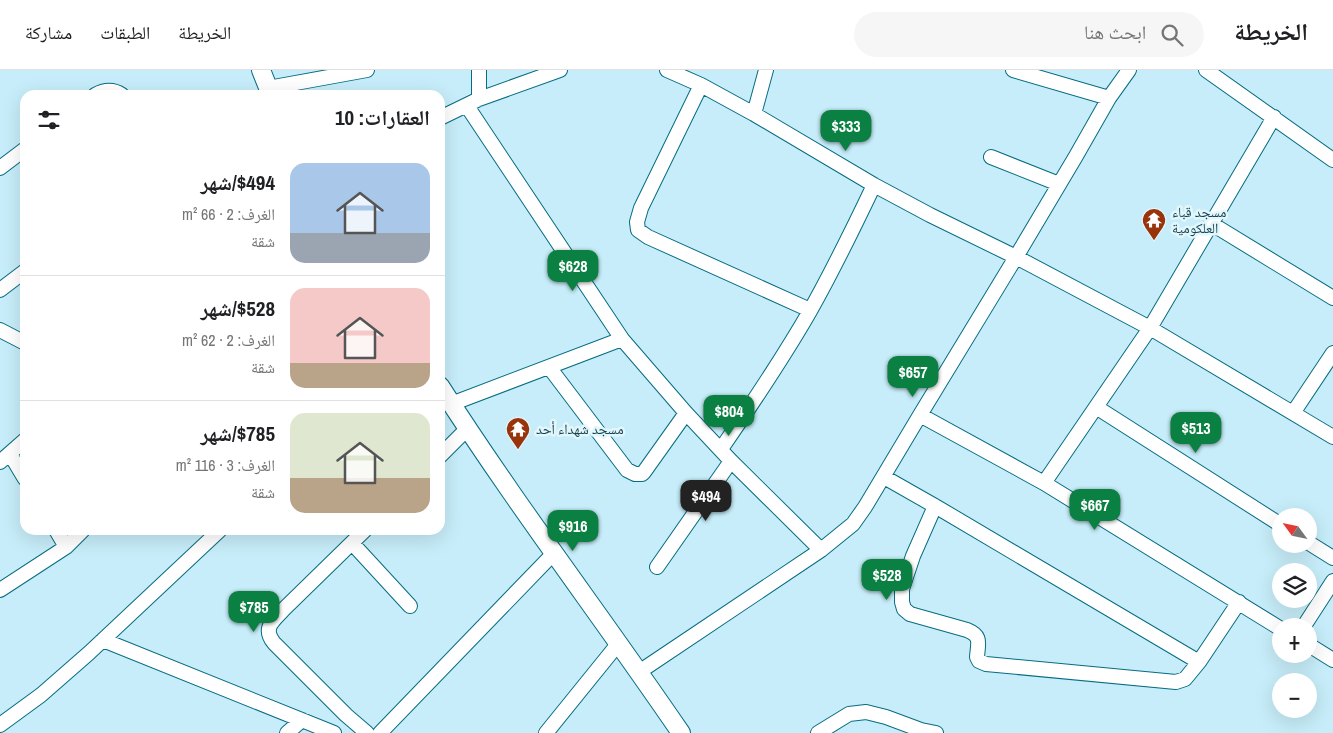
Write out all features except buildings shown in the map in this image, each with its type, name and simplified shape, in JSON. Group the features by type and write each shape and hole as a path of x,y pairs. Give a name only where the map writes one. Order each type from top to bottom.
{"street":[{"path":"261,70 269,90"},
{"path":"274,90 367,70"},
{"path":"479,70 480,99"},
{"path":"445,116 480,99 560,70"},
{"path":"667,70 701,85 754,114 874,185 930,215 1016,257 1150,328 1333,437"},
{"path":"754,114 766,70"},
{"path":"1013,70 1109,98"},
{"path":"640,672 821,550 853,524 884,477 1109,98 1128,70"},
{"path":"1206,70 1333,160"},
{"path":"701,85 641,208 637,222 638,230 648,237 810,310"},
{"path":"467,106 622,339 686,413 821,550"},
{"path":"1044,483 1150,328 1274,118"},
{"path":"0,168 20,153"},
{"path":"991,157 1059,184"},
{"path":"721,449 784,354 810,310 874,185"},
{"path":"1212,224 1333,298"},
{"path":"0,290 20,275"},
{"path":"0,330 20,340"},
{"path":"451,404 622,339"},
{"path":"1293,412 1333,353"},
{"path":"549,367 626,470 635,474 642,474 644,472 686,413"},
{"path":"445,394 467,429 618,644 640,672 681,733"},
{"path":"1096,407 1272,519"},
{"path":"920,415 1044,483 1272,622"},
{"path":"445,451 467,429"},
{"path":"20,444 5,458 20,474"},
{"path":"657,567 732,461"},
{"path":"884,477 1199,662"},
{"path":"935,506 913,556 902,588 904,609 910,614 968,630 975,634 978,636 979,641 977,657 989,665 1176,682 1185,679 1199,662 1239,602"},
{"path":"59,535 66,547"},
{"path":"0,590 66,547 78,535"},
{"path":"0,725 41,695 103,640 215,535"},
{"path":"360,535 283,610 272,622 268,632 269,637 274,643 367,733"},
{"path":"352,543 410,606"},
{"path":"1318,549 1333,558"},
{"path":"380,733 554,553"},
{"path":"1309,618 1333,581"},
{"path":"103,640 334,733"},
{"path":"546,733 618,644"},
{"path":"1317,650 1333,660"},
{"path":"818,733 849,714 866,712 936,733"},
{"path":"287,733 302,720"}],"place":[{"name":"مسجد قباء العلكومية","path":"1154,241"},
{"name":"مسجد شهداء أحد","path":"518,450"}]}
